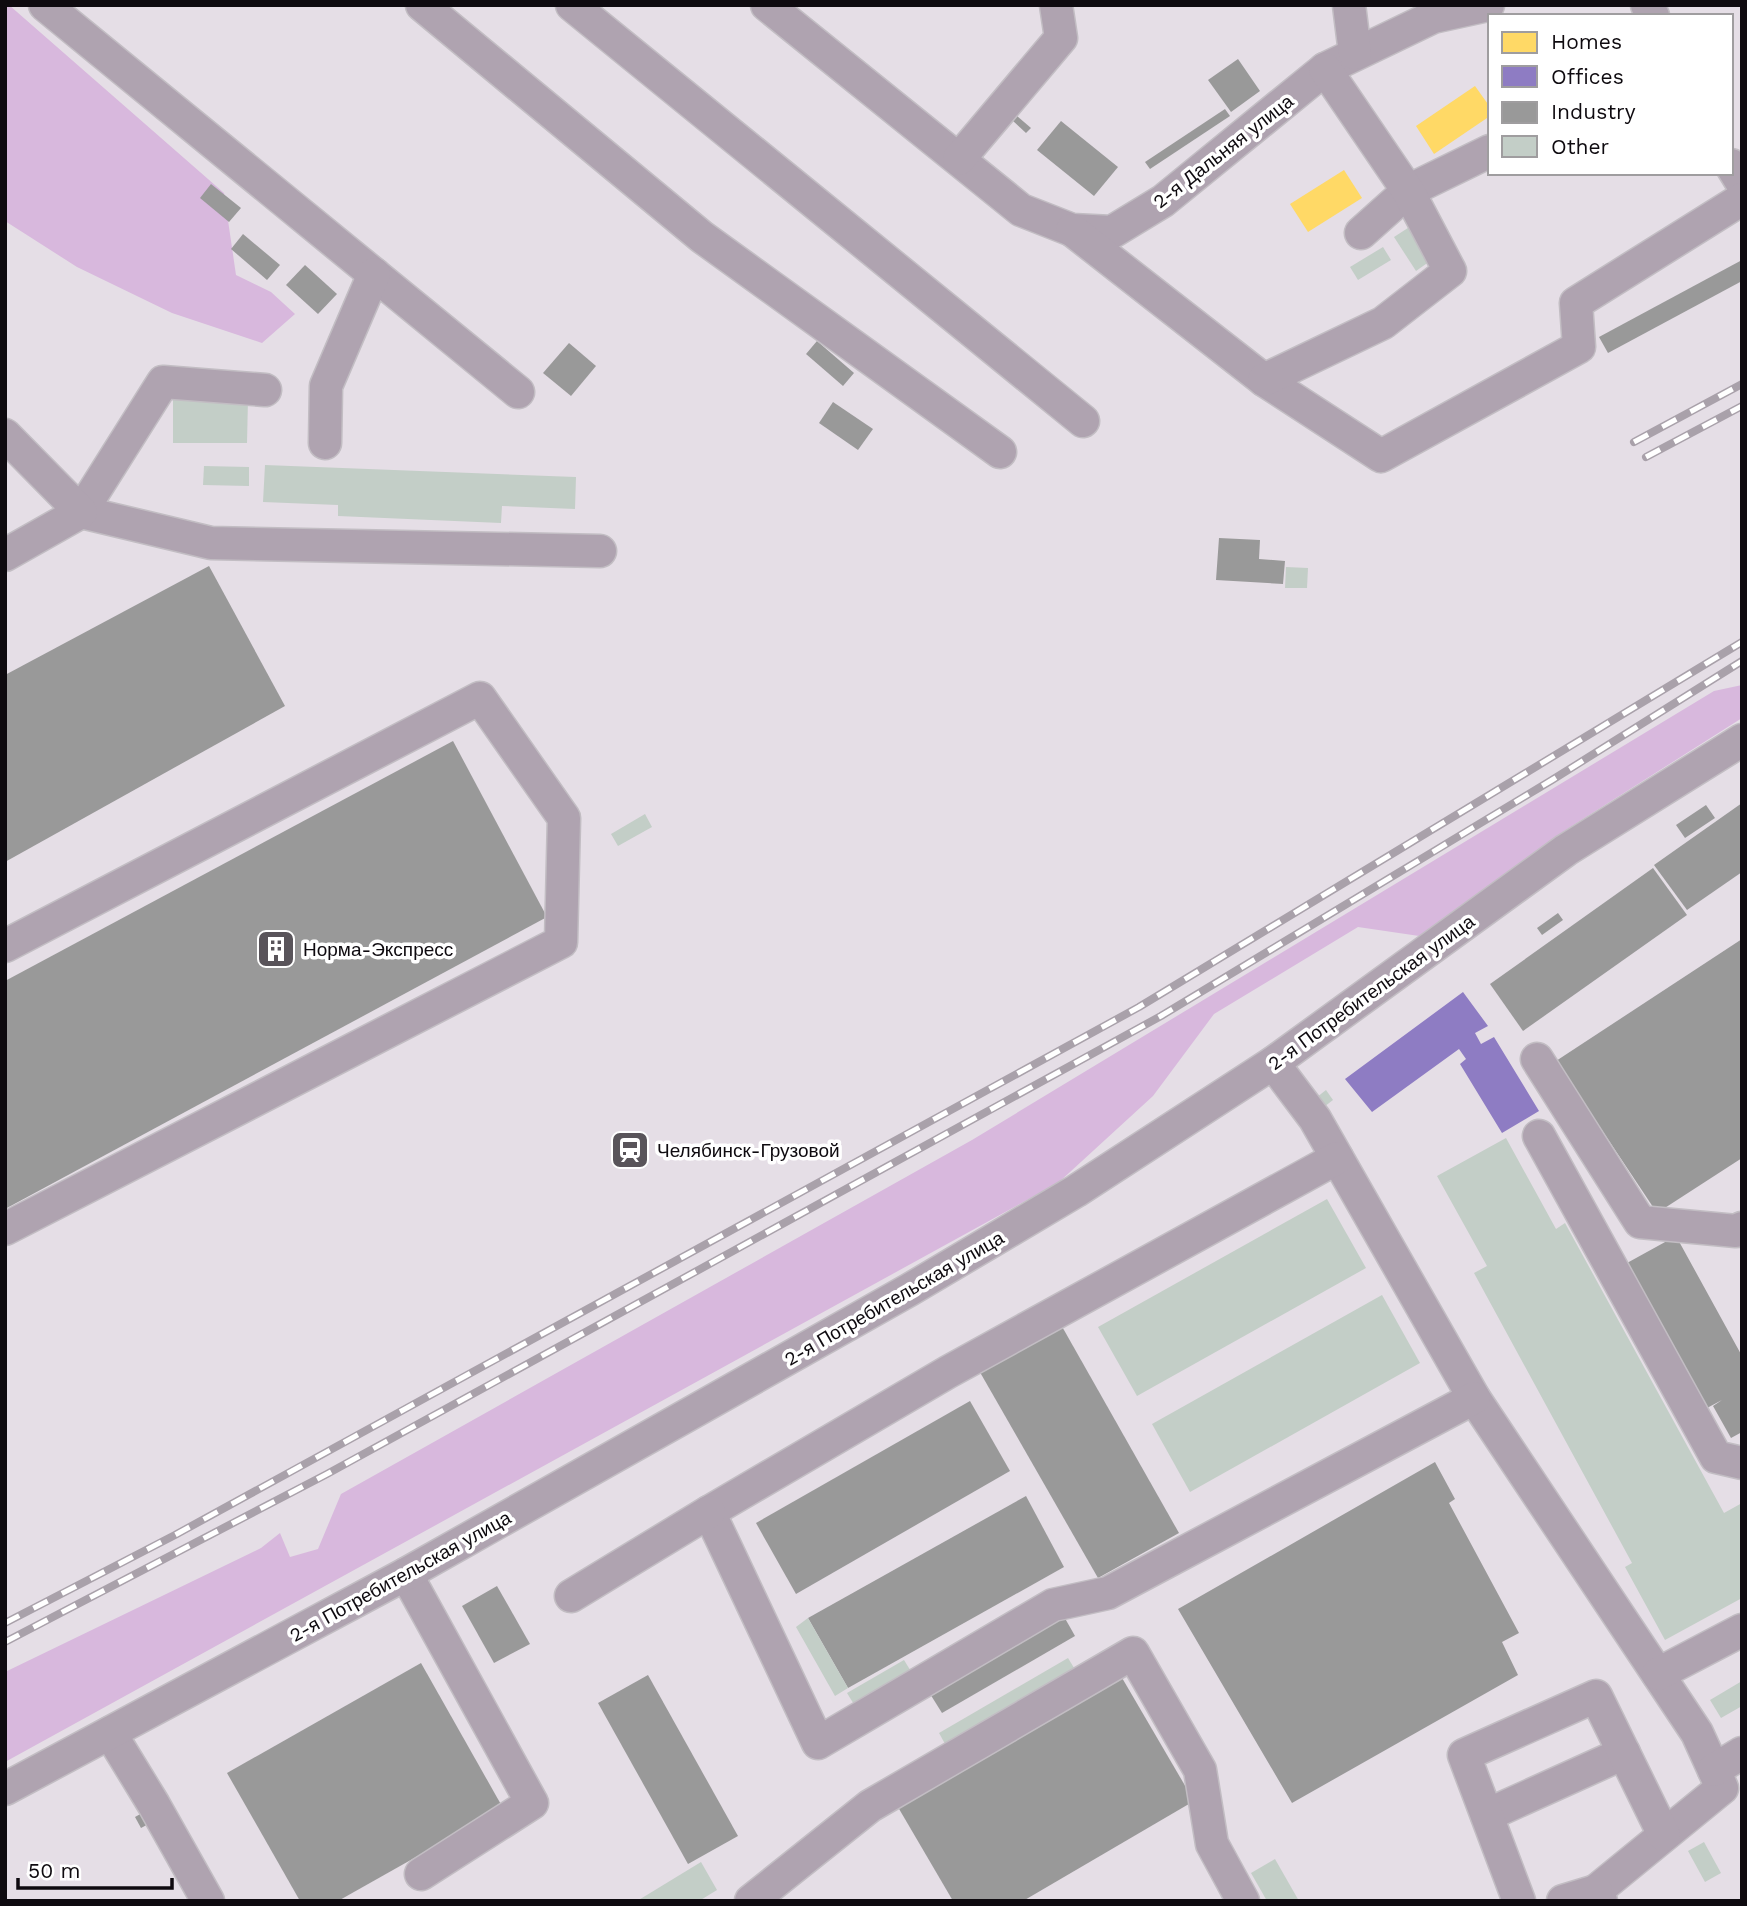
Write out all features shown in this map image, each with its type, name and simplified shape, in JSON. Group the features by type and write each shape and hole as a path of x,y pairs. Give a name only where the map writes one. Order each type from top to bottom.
{"street":[{"path":"45,5 518,392"},
{"path":"422,5 702,237 1000,452"},
{"path":"572,5 1083,421"},
{"name":"2-я Дальняя улица","path":"767,5 1021,211 1072,230 1112,232 1163,201 1325,69 1433,17 1488,5"},
{"path":"958,159 1061,38 1056,5"},
{"path":"1349,5 1355,53"},
{"path":"1264,380 1383,323 1450,271 1408,191 1325,69"},
{"path":"1361,233 1408,191 1488,152"},
{"path":"1733,167 1742,183"},
{"path":"1072,230 1264,380 1381,456 1579,346 1576,303 1742,199"},
{"path":"325,443 326,386 374,274"},
{"path":"5,555 81,512 163,382 265,390"},
{"path":"5,435 81,512 211,543 600,551"},
{"path":"5,946 480,698 564,818 561,942 5,1229"},
{"name":"2-я Потребительская улица","path":"5,1789 406,1574 933,1276 1076,1191 1273,1063 1566,850 1742,740"},
{"path":"1537,1059 1640,1223 1740,1234"},
{"path":"1273,1063 1315,1119 1474,1398 1697,1733 1722,1788 1664,1835 1598,1896 1563,1901"},
{"path":"1539,1136 1716,1457 1742,1463"},
{"path":"571,1596 948,1372 1337,1158"},
{"path":"709,1512 818,1743 1053,1605 1108,1593 1474,1398"},
{"path":"406,1574 533,1803 421,1874"},
{"path":"1658,1674 1742,1630"},
{"path":"751,1901 870,1805 1133,1653 1200,1770 1212,1844 1243,1901"},
{"path":"1519,1901 1464,1755 1596,1696 1664,1835"},
{"path":"110,1733 208,1901"},
{"path":"1487,1815 1624,1753"},
{"path":"1714,1770 1742,1753"}],"shaded area":[{"path":"5,5 9,5 224,193 236,275 271,292 295,314 262,343 172,313 77,267 5,221"},
{"path":"1742,685 1742,718 1564,831 1426,937 1358,927 1214,1014 1153,1096 1058,1183 5,1762 5,1672 261,1548 280,1533 290,1557 318,1549 341,1494 972,1140 1714,691"}],"building: Homes":[{"path":"1475,86 1488,104 1488,117 1434,154 1416,126"},
{"path":"1344,170 1362,198 1308,232 1290,204"}],"building: Offices":[{"path":"1463,992 1488,1026 1475,1033 1481,1044 1494,1037 1539,1111 1502,1133 1460,1064 1466,1059 1459,1049 1372,1112 1345,1079"}],"building: Industry":[{"path":"1238,59 1260,91 1231,112 1208,80"},
{"path":"1225,109 1230,116 1150,169 1145,162"},
{"path":"1017,116 1031,128 1026,133 1013,121"},
{"path":"1061,121 1118,167 1094,196 1037,150"},
{"path":"211,184 241,208 229,222 200,198"},
{"path":"243,234 280,265 267,280 231,249"},
{"path":"1742,260 1742,281 1608,353 1599,337"},
{"path":"305,265 337,294 318,314 286,285"},
{"path":"817,341 854,373 843,386 806,354"},
{"path":"569,343 596,366 571,396 543,373"},
{"path":"833,402 873,429 858,450 819,423"},
{"path":"1219,538 1260,540 1259,559 1285,561 1283,584 1216,580"},
{"path":"209,566 285,706 5,862 5,675"},
{"name":"Норма-Экспресс","path":"453,741 547,917 5,1209 5,981"},
{"path":"1742,803 1742,872 1687,910 1654,865"},
{"path":"1706,805 1715,818 1685,838 1676,825"},
{"path":"1653,868 1687,915 1523,1031 1490,984"},
{"path":"1558,913 1563,920 1542,935 1537,928"},
{"path":"1742,939 1742,1158 1657,1213 1556,1061"},
{"path":"1676,1236 1742,1356 1742,1432 1731,1438 1713,1406 1722,1400 1707,1408 1627,1263"},
{"path":"1060,1323 1179,1533 1098,1578 977,1367"},
{"path":"970,1401 1010,1471 796,1594 756,1523"},
{"path":"1435,1462 1455,1499 1449,1503 1519,1633 1502,1642 1518,1675 1292,1803 1178,1609"},
{"path":"1026,1496 1064,1567 848,1688 808,1618"},
{"path":"497,1586 530,1644 494,1663 462,1606"},
{"path":"1062,1613 1075,1636 942,1713 927,1689"},
{"path":"421,1663 503,1808 338,1901 300,1901 227,1773"},
{"path":"1118,1671 1194,1801 1023,1901 953,1901 895,1802"},
{"path":"648,1675 738,1836 688,1864 598,1703"},
{"path":"151,1808 158,1819 141,1828 135,1817"}],"building: Other":[{"path":"1411,226 1433,259 1416,271 1394,237"},
{"path":"1383,247 1391,260 1358,280 1350,267"},
{"path":"173,398 248,399 247,443 173,443"},
{"path":"265,465 576,477 575,509 502,506 501,523 338,516 338,505 263,502"},
{"path":"204,466 249,467 249,486 203,485"},
{"path":"1286,567 1308,568 1307,588 1285,588"},
{"path":"645,814 652,827 618,846 611,834"},
{"path":"1326,1090 1333,1100 1320,1110 1312,1101"},
{"path":"1506,1138 1556,1229 1565,1223 1724,1513 1742,1503 1742,1598 1665,1640 1625,1567 1632,1563 1474,1273 1487,1266 1437,1176"},
{"path":"1327,1199 1366,1268 1137,1396 1098,1327"},
{"path":"1382,1295 1420,1363 1190,1492 1152,1424"},
{"path":"808,1618 848,1688 835,1696 796,1627"},
{"path":"1068,1658 1079,1676 949,1751 939,1733"},
{"path":"904,1660 912,1673 855,1706 847,1693"},
{"path":"1742,1681 1742,1706 1721,1718 1710,1700"},
{"path":"1704,1842 1721,1873 1705,1882 1688,1851"},
{"path":"1275,1859 1299,1901 1267,1901 1251,1873"},
{"path":"701,1862 717,1890 699,1901 637,1901"}],"railway":[{"path":"1634,442 1742,384"},
{"path":"1646,457 1742,406"},
{"path":"5,1623 175,1535 1139,1007 1742,642"},
{"path":"5,1642 327,1474 1161,1016 1552,780 1742,661"}],"place":[{"name":"Норма-Экспресс","path":"276,949"},
{"name":"Челябинск-Грузовой","path":"630,1150"}]}
